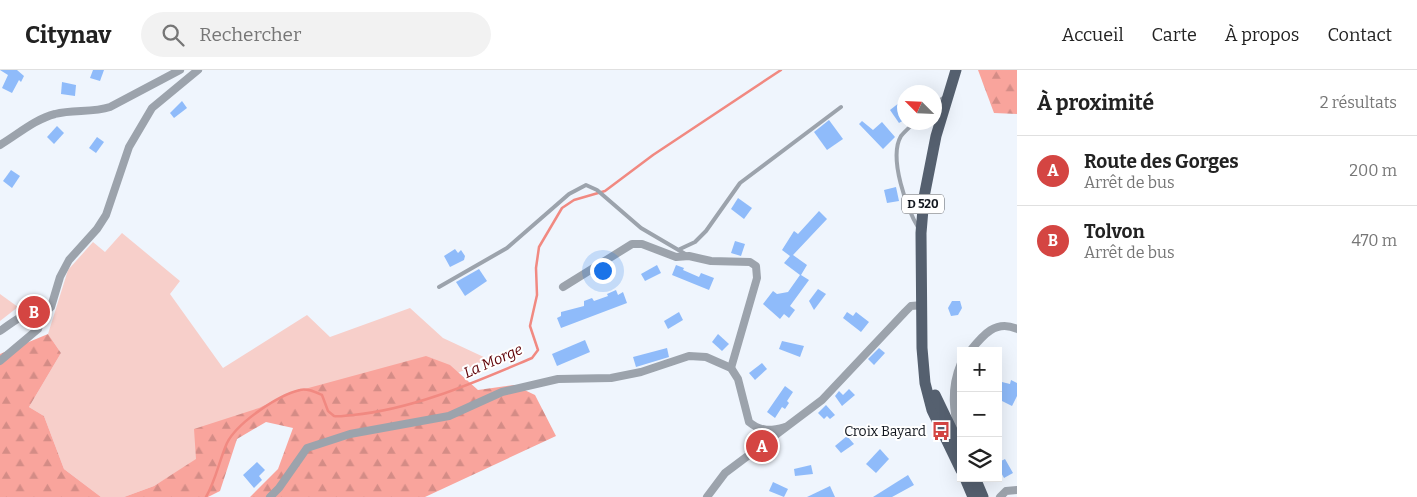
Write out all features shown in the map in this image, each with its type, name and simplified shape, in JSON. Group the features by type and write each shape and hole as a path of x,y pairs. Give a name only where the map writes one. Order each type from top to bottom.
{"main road":[{"name":"D 520","path":"956,70 928,167 921,233 922,348 925,383 932,410 957,462"},
{"name":"D 520","path":"922,348 938,404 957,441"},
{"path":"967,482 973,497"},
{"path":"977,482 983,497"}],"street":[{"path":"0,145 47,116 56,113 104,109 180,70"},
{"path":"0,361 38,328 42,316 51,307 60,277 70,260 97,229 106,215 139,127 152,108 198,70"},
{"path":"563,286 632,244 642,244 676,257 689,256 711,261 750,262 756,266 757,278 731,368"},
{"path":"707,497 725,473 822,400 911,306 923,305"},
{"path":"0,331 28,313 34,312 42,316"},
{"path":"974,347 992,328 1007,324 1017,329"},
{"path":"270,497 279,488 307,448 350,434 449,416 502,392 558,379 611,378 642,372 672,361 698,356 714,360 731,368 738,379 749,422 766,430 785,427"},
{"path":"957,375 952,391 954,416 960,437"},
{"path":"1000,497 1006,491 1017,490"}],"lane":[{"path":"942,96 950,88"},
{"path":"680,249 695,242 706,231 740,183 841,107"},
{"path":"908,130 901,137 897,156 902,186 914,220 921,233"},
{"path":"439,287 507,248 569,194 586,185 597,190 641,228 680,249 689,256"}],"shaded area":[{"path":"122,233 180,281 170,294 223,368 307,315 330,337 410,308 443,338 488,359 447,378 320,385 154,486 124,497 101,497 64,469 44,416 29,407 61,353 48,334 68,270 93,242 105,252"},
{"path":"0,294 18,307 0,321"}],"green space":[{"path":"978,70 1017,70 1017,114 994,113"},
{"path":"48,334 61,353 29,407 44,416 64,469 101,497 0,497 0,354"},
{"path":"426,356 450,365 478,390 514,385 535,395 556,436 425,497 250,497 278,469 293,428 266,422 237,439 220,491 208,497 124,497 154,486 196,459 194,429 259,408 290,393"}],"building":[{"path":"0,70 17,70 24,76 21,82 19,80 12,93 2,88 8,75"},
{"path":"93,70 104,70 100,81 90,78"},
{"path":"62,82 76,85 75,96 61,94"},
{"path":"182,101 187,108 174,118 170,113"},
{"path":"897,104 897,120 890,110"},
{"path":"829,120 843,139 827,150 814,132"},
{"path":"862,121 873,130 882,122 895,137 883,149 859,124"},
{"path":"57,126 64,133 54,144 47,137"},
{"path":"97,137 104,142 96,153 89,148"},
{"path":"11,170 20,176 12,188 3,181"},
{"path":"896,187 899,201 887,203 884,190"},
{"path":"738,198 752,208 744,219 731,209"},
{"path":"819,211 827,219 793,255 807,265 801,275 809,280 790,306 795,310 789,318 784,314 780,319 763,304 773,291 777,294 788,292 800,275 784,263 790,256 782,250 794,231 798,234"},
{"path":"735,241 745,244 741,256 731,253"},
{"path":"455,249 458,253 461,250 465,256 464,260 450,267 444,256"},
{"path":"657,265 661,273 645,281 641,274"},
{"path":"676,265 699,277 701,273 714,278 709,290 672,275"},
{"path":"479,269 487,281 465,296 456,282"},
{"path":"818,289 826,294 814,310 809,301"},
{"path":"616,290 618,295 623,292 627,303 561,328 557,318 561,316 561,312 584,306 584,301 592,298 594,301 608,296 607,294"},
{"path":"952,301 960,301 962,308 958,315 951,316 948,308"},
{"path":"679,312 683,320 668,329 664,321"},
{"path":"847,312 853,316 856,312 869,322 861,332 843,318"},
{"path":"718,334 729,344 722,351 712,342"},
{"path":"585,340 590,352 557,366 552,354"},
{"path":"782,341 804,346 800,357 779,349"},
{"path":"667,348 669,357 636,367 633,357"},
{"path":"879,348 885,353 874,365 868,359"},
{"path":"762,363 767,369 755,380 749,373"},
{"path":"1011,380 1017,383 1017,396 1012,406 1002,401 1002,382 1010,384"},
{"path":"785,386 793,392 787,401 789,403 785,409 782,407 775,418 767,412"},
{"path":"849,389 855,395 842,406 835,396 839,391 843,395"},
{"path":"826,405 835,415 830,419 827,416 824,419 818,413"},
{"path":"847,436 854,444 841,453 835,446"},
{"path":"880,449 889,459 876,473 866,464"},
{"path":"1005,459 1013,473 1004,478 1002,474 1002,460"},
{"path":"257,462 265,470 259,476 262,480 254,488 243,475"},
{"path":"811,465 813,474 795,476 794,469"},
{"path":"908,475 914,485 892,497 873,497"},
{"path":"773,482 788,489 784,497 769,491"},
{"path":"830,486 835,497 807,497"}],"waterway":[{"name":"La Morge","path":"206,497 227,443 232,435 259,411 291,393 305,390 322,395 328,411 334,416 376,412 422,401 532,358 538,350 530,326 537,295 536,268 539,247 562,208 574,200 605,191 653,155 781,70"}],"place":[{"name":"Tolvon","path":"34,312"},
{"name":"Croix Bayard","path":"941,431"},
{"name":"Route des Gorges","path":"762,446"}]}
